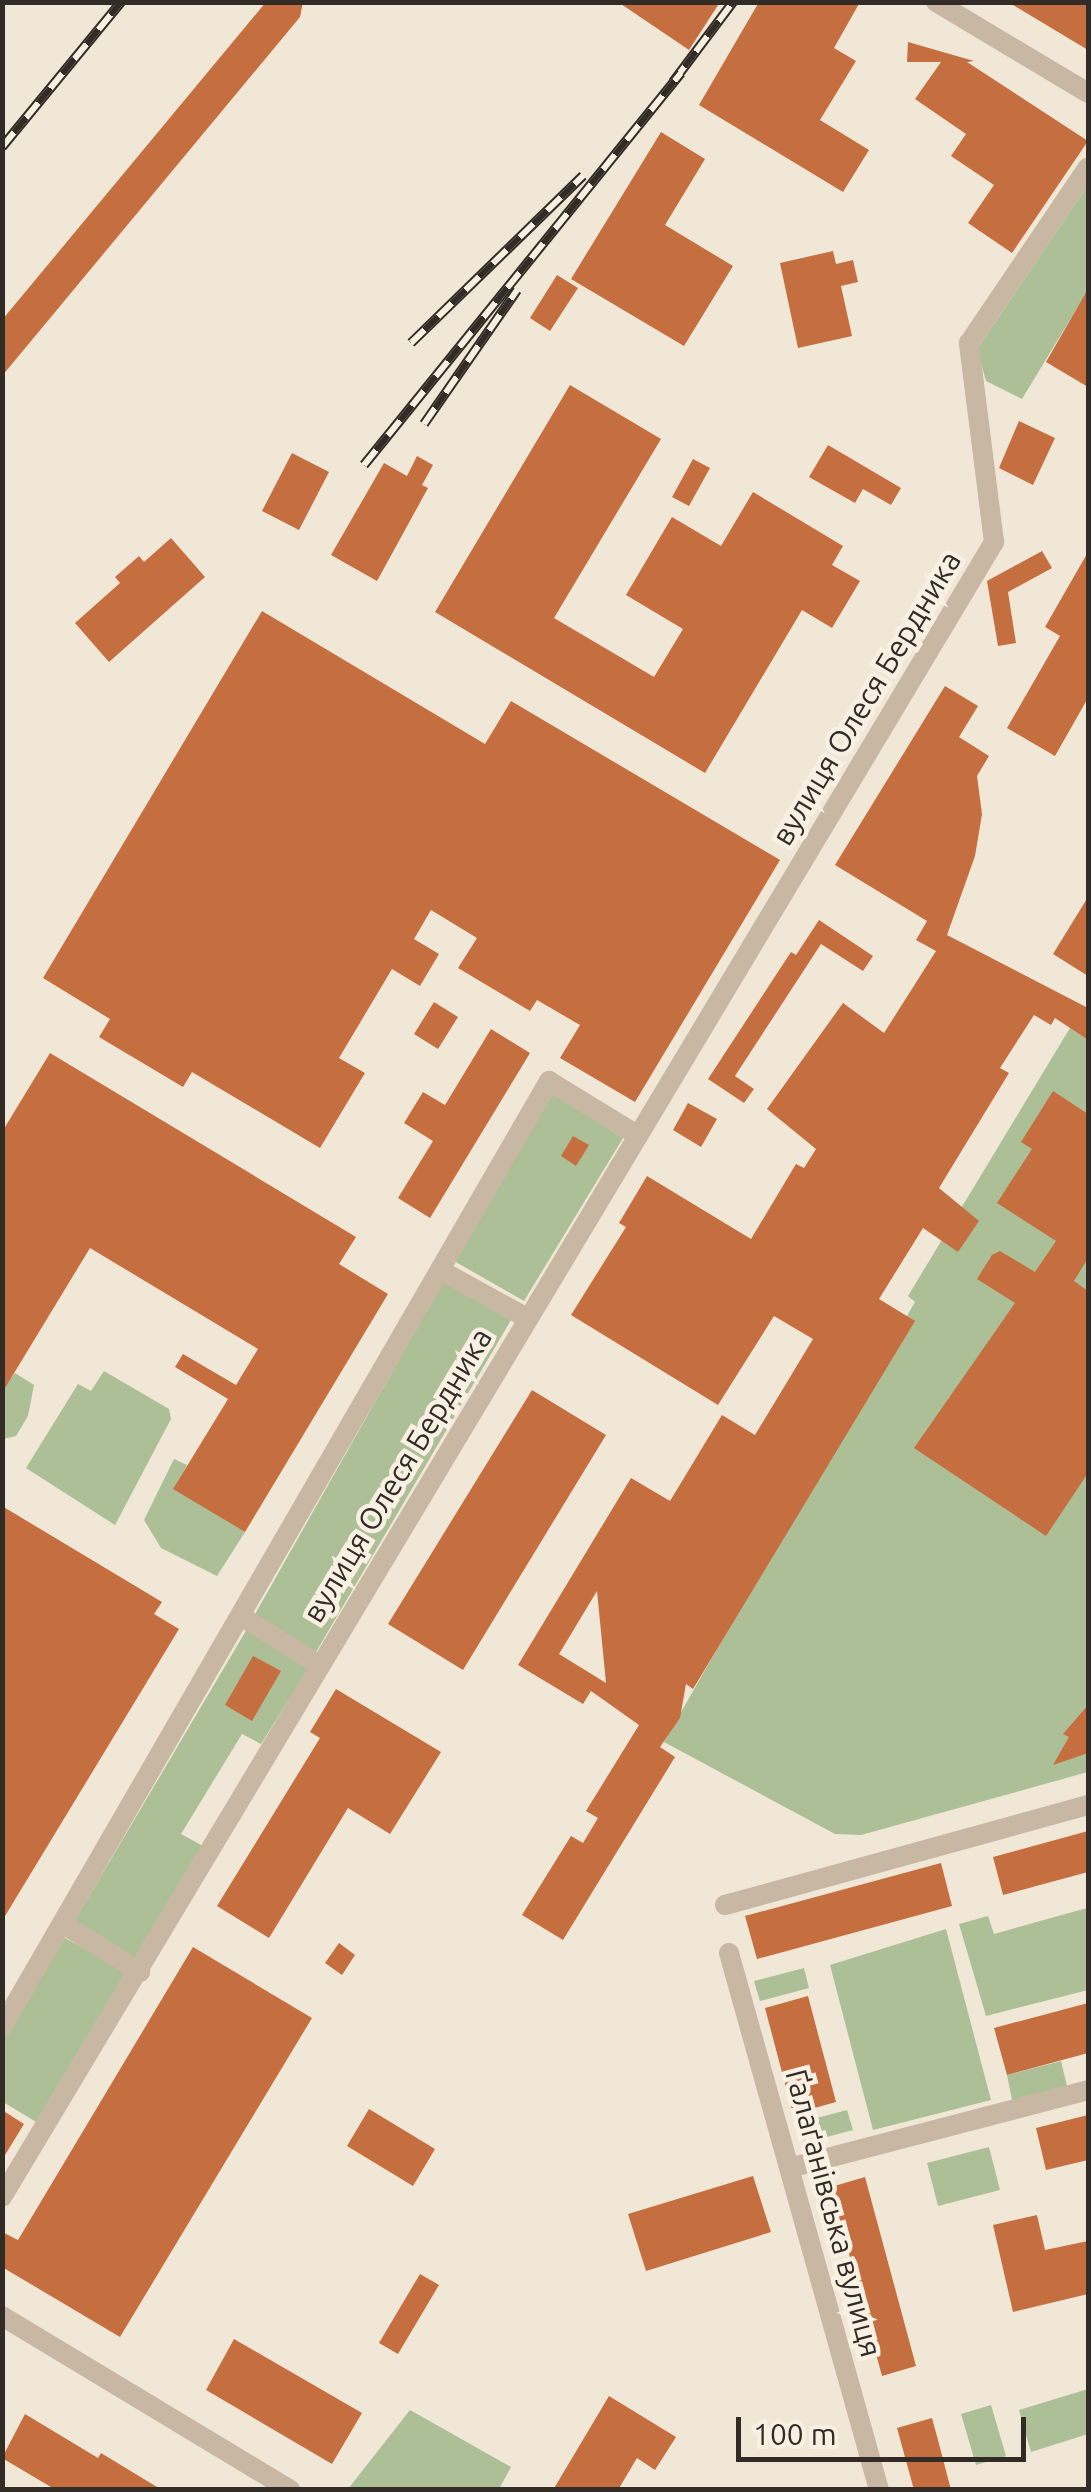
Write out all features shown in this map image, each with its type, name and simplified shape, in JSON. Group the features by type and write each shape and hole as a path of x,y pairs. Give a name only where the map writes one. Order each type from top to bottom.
{"street":[{"path":"936,2 1088,93"},
{"name":"вулиця Олеся Бердника","path":"2,2198 140,1972 526,1316 994,542 970,343 1088,166"},
{"name":"вулиця Олеся Бердника","path":"2,2027 244,1618 549,1081 637,1134"},
{"name":"вулиця Олеся Бердника","path":"440,1270 526,1316"},
{"name":"вулиця Олеся Бердника","path":"244,1618 320,1665"},
{"path":"725,1905 1088,1804"},
{"path":"63,1924 140,1972"},
{"name":"Ґалаґанівська вулиця","path":"729,1953 793,2167 879,2490"},
{"path":"793,2167 1088,2090"},
{"path":"2,2316 291,2490"}],"green space":[{"path":"1088,185 1088,290 1022,399 986,381 977,349"},
{"path":"1070,1028 1088,1040 1088,1772 861,1835 835,1834 664,1742 915,1302 908,1296"},
{"path":"553,1093 623,1138 524,1301 454,1261"},
{"path":"443,1282 511,1320 316,1652 254,1616"},
{"path":"104,1371 169,1409 171,1419 115,1525 26,1468 78,1384 91,1391"},
{"path":"15,1373 34,1385 28,1416 16,1436 3,1439 2,1390"},
{"path":"174,1459 187,1465 174,1489 245,1532 217,1576 161,1548 144,1520"},
{"path":"247,1629 308,1669 261,1744 242,1734 181,1834 203,1846 137,1959 75,1920"},
{"path":"1088,1899 1088,1990 986,2016 959,1924 988,1916 994,1934 1087,1908"},
{"path":"946,1929 991,2100 873,2130 830,1965"},
{"path":"65,1938 129,1973 38,2123 3,2102 2,2041"},
{"path":"804,1968 809,1988 760,2001 754,1981"},
{"path":"1061,2061 1067,2086 1012,2100 1007,2075"},
{"path":"847,2110 853,2130 804,2143 798,2123"},
{"path":"989,2147 1000,2190 938,2206 927,2163"},
{"path":"1088,2389 1088,2434 1031,2452 1019,2410"},
{"path":"991,2405 1006,2456 976,2465 961,2414"},
{"path":"410,2410 511,2467 499,2489 348,2489"}],"building":[{"path":"266,2 303,2 300,17 2,376 2,320"},
{"path":"618,2 720,2 689,50"},
{"path":"759,2 860,2 834,48 856,61 820,120 869,150 843,192 699,105"},
{"path":"1008,2 1088,2 1088,50"},
{"path":"908,42 974,61 967,62 1088,141 1012,253 968,223 994,185 951,156 966,134 915,99 941,62 907,62"},
{"path":"661,132 705,159 665,225 733,266 684,346 571,279"},
{"path":"833,251 836,264 853,260 858,282 841,286 852,336 798,348 780,263"},
{"path":"557,275 578,288 550,331 530,318"},
{"path":"1088,289 1088,387 1046,362"},
{"path":"570,385 661,439 554,618 654,677 683,629 626,595 672,517 721,546 753,492 843,546 832,565 860,581 832,628 802,610 705,773 435,612"},
{"path":"1019,421 1055,438 1033,485 999,468"},
{"path":"828,445 901,488 891,505 863,489 855,503 809,477"},
{"path":"292,453 329,472 299,530 262,511"},
{"path":"417,456 433,465 422,485 428,488 377,581 331,555 384,463 407,476"},
{"path":"693,459 710,468 689,506 672,497"},
{"path":"171,538 205,577 109,662 75,623 120,583 115,577 139,556 144,562"},
{"path":"1042,551 1052,568 1008,592 1016,643 998,646 987,581"},
{"path":"1088,552 1088,698 1055,756 1007,728 1060,636 1045,627"},
{"path":"262,611 485,744 511,701 780,860 635,1102 560,1058 580,1025 537,1000 530,1011 458,968 477,938 431,910 414,939 439,954 420,986 392,969 339,1058 365,1073 320,1148 192,1072 183,1087 99,1037 110,1019 43,978"},
{"path":"945,686 978,706 959,737 989,756 977,776 982,814 975,856 947,935 1088,1008 1088,1040 1055,1018 1051,1025 1034,1015 1000,1068 1009,1073 939,1188 979,1221 958,1252 923,1228 879,1299 915,1321 693,1689 686,1684 680,1718 660,1747 675,1757 563,1940 522,1915 571,1836 583,1843 598,1818 586,1811 639,1725 591,1691 583,1704 518,1665 631,1478 670,1501 722,1415 755,1435 813,1339 774,1316 718,1405 571,1315 626,1227 619,1223 647,1176 751,1239 796,1164 804,1168 816,1149 767,1109 843,1003 884,1033 936,951 916,940 927,921 835,865","holes":["597,1591 606,1683 559,1654"]},
{"path":"1088,897 1088,976 1053,954"},
{"path":"819,920 873,956 863,971 821,944 735,1076 754,1089 744,1103 708,1079 791,952 796,955"},
{"path":"434,1002 458,1017 438,1049 414,1034"},
{"path":"491,1029 530,1053 430,1218 398,1198 433,1141 404,1123 423,1092 445,1105"},
{"path":"50,1053 356,1237 339,1264 388,1294 245,1532 173,1489 228,1399 175,1367 183,1354 236,1385 258,1349 90,1248 2,1393 2,1132"},
{"path":"1053,1091 1088,1114 1088,1258 1074,1281 1088,1291 1088,1473 1046,1536 914,1448 1015,1303 977,1279 992,1255 1000,1251 1035,1272 1056,1241 997,1203 1032,1149 1021,1142"},
{"path":"688,1103 717,1119 701,1147 673,1130"},
{"path":"573,1136 589,1145 576,1166 561,1156"},
{"path":"532,1390 606,1435 463,1670 388,1624"},
{"path":"2,1506 162,1602 154,1614 179,1629 2,1921"},
{"path":"253,1656 281,1671 252,1721 225,1705"},
{"path":"336,1689 441,1752 390,1834 348,1808 269,1938 217,1906 320,1738 310,1732"},
{"path":"1088,1705 1088,1753 1053,1765 1069,1737 1063,1734"},
{"path":"1088,1831 1088,1872 1003,1895 993,1857"},
{"path":"941,1863 952,1906 757,1959 745,1916"},
{"path":"339,1943 355,1955 342,1975 325,1963"},
{"path":"193,1947 312,2018 120,2337 2,2267 2,2232 18,2240"},
{"path":"808,1996 836,2102 793,2114 765,2008"},
{"path":"1088,2003 1088,2053 1007,2075 994,2028"},
{"path":"369,2109 435,2149 413,2186 347,2146"},
{"path":"2,2110 24,2124 2,2160"},
{"path":"1088,2115 1088,2160 1046,2170 1036,2128"},
{"path":"753,2176 771,2232 646,2271 628,2214"},
{"path":"865,2177 916,2366 882,2376 831,2187"},
{"path":"1037,2215 1045,2250 1088,2241 1088,2294 1013,2312 993,2225"},
{"path":"420,2274 439,2285 398,2354 379,2343"},
{"path":"234,2339 362,2413 332,2464 206,2390"},
{"path":"609,2396 676,2437 655,2470 637,2458 618,2490 553,2490"},
{"path":"25,2414 98,2458 101,2453 162,2490 56,2490 2,2458"},
{"path":"932,2418 951,2490 914,2490 897,2428"}],"railway":[{"path":"2,147 121,2"},
{"path":"673,82 733,2"},
{"path":"364,465 681,73"},
{"path":"411,343 583,176"},
{"path":"424,424 517,290"}]}
